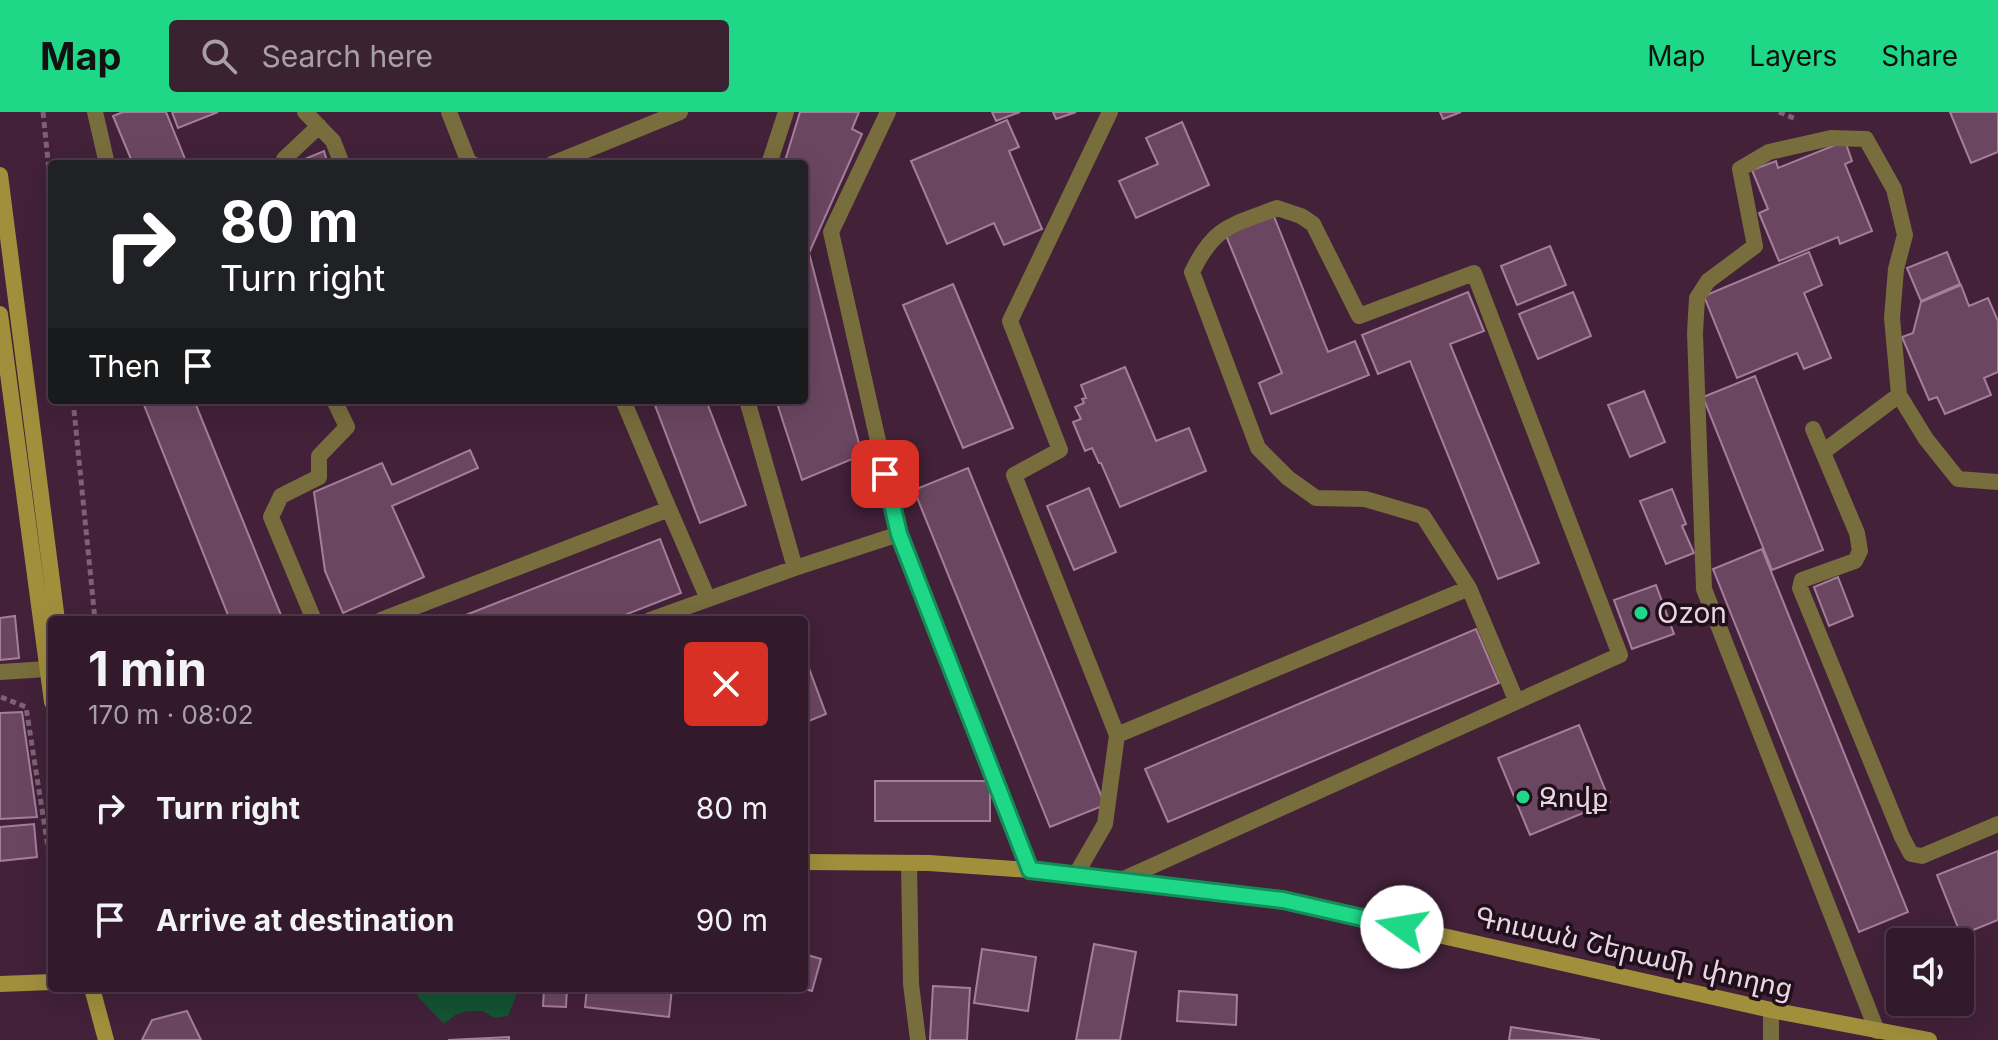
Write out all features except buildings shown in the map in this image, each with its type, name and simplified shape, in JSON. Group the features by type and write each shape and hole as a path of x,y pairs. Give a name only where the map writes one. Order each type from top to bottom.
{"main road":[{"path":"0,175 56,616"},
{"path":"0,314 48,676"},
{"name":"Գուսան Շերամի փողոց","path":"808,862 909,863 1030,870 1283,900 1771,1010 1929,1040"},
{"path":"0,984 48,982"},
{"path":"93,992 105,1038"},
{"path":"104,992 105,1038"}],"street":[{"path":"95,112 106,160"},
{"path":"305,112 333,141 340,160"},
{"path":"449,112 468,160"},
{"path":"562,160 680,112"},
{"path":"770,160 786,112"},
{"path":"888,112 831,232 899,534 1030,870"},
{"path":"1075,876 1105,824 1117,735 1014,475 1060,450 1010,321 1110,112"},
{"path":"284,160 319,126"},
{"path":"1877,1031 1704,589 1695,333 1697,298 1708,281 1755,246 1740,169 1769,152 1831,138 1866,139 1894,189 1905,235 1896,269 1892,318 1899,395 1926,439 1958,479 1998,482"},
{"path":"1119,881 1620,655 1474,273 1359,316 1313,224 1277,208 1226,228 1205,246 1192,272 1258,448 1288,478 1316,498 1365,499 1423,516 1469,588 1516,700"},
{"path":"1823,452 1899,395"},
{"path":"312,616 271,517 281,496 319,477 319,456 347,427 336,404"},
{"path":"625,404 708,599"},
{"path":"748,404 795,568"},
{"path":"1813,429 1857,533 1860,551 1855,561 1802,580 1800,588 1902,837 1911,854 1922,856 1998,824"},
{"path":"391,616 669,509"},
{"path":"661,616 899,534"},
{"path":"1117,735 1469,588"},
{"path":"0,672 47,669"},
{"path":"909,863 911,984 918,1040"},
{"path":"1771,1010 1771,1040"}],"path":[{"path":"43,112 48,161"},
{"path":"1779,112 1790,119"},
{"path":"73,404 95,616"},
{"path":"0,697 26,707 48,847"}],"green space":[{"path":"417,992 517,992 508,1016 494,1018 483,1011 467,1011 455,1015 444,1024"}],"place":[{"name":"Ozon","path":"1641,613"},
{"name":"Զովք","path":"1523,797"}],"route":[{"path":"885,474 899,534 1030,870 1283,900 1402,927"}]}
